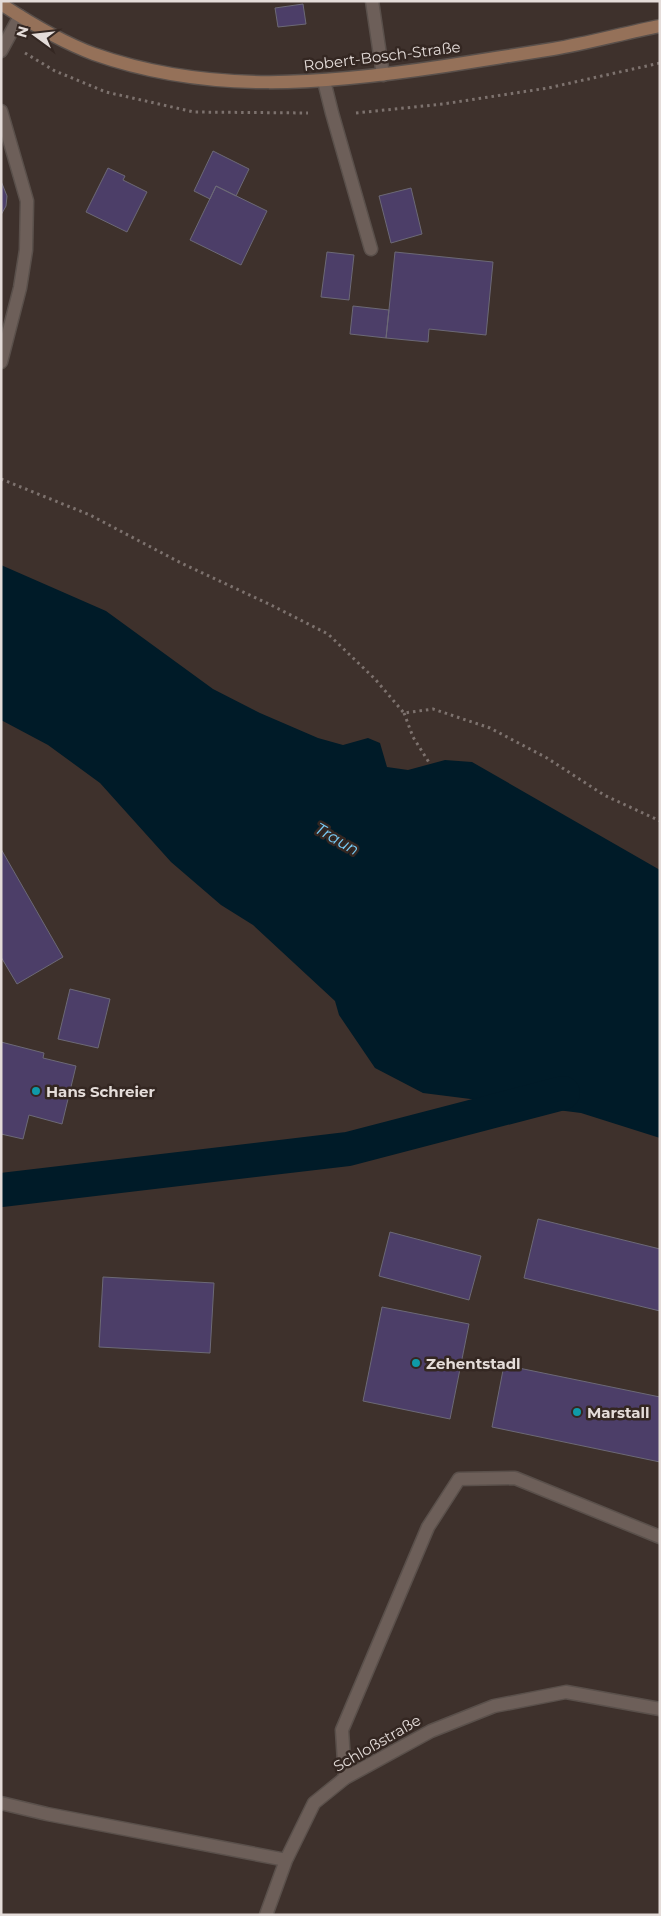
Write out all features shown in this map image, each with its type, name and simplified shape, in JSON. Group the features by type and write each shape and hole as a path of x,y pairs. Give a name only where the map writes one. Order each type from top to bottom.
{"main road":[{"name":"Robert-Bosch-Straße","path":"1,4 56,37 86,50 135,67 182,76 243,83 324,81 383,75 554,49 660,26"}],"street":[{"path":"372,1 383,75"},
{"path":"1,50 20,16"},
{"path":"324,81 371,249"},
{"path":"1,111 27,201 26,250 20,288 1,362"},
{"path":"345,1778 342,1730 428,1527 458,1479 515,1478 660,1537"},
{"name":"Schloßstraße","path":"266,1915 286,1860 314,1803 345,1778 431,1731 494,1706 566,1692 660,1709"},
{"path":"1,1803 48,1814 286,1860"}],"path":[{"path":"1,479 90,515 181,563 328,634 375,679 404,713 413,737 430,764"},
{"path":"404,713 433,709 490,728 547,758 604,794 659,822"}],"water":[{"name":"Traun","path":"1,565 106,611 213,689 260,713 318,738 343,745 368,738 380,743 387,767 408,770 445,760 472,762 660,870 660,1138 581,1113 423,1093 375,1068 339,1015 335,1001 253,925 221,905 171,862 100,783 48,745 1,720"}],"building":[{"path":"303,4 306,24 278,27 275,8"},
{"path":"213,151 249,169 236,196 216,186 210,199 194,191"},
{"path":"108,168 125,176 123,180 147,192 127,232 86,212"},
{"path":"1,181 7,196 6,206 1,215"},
{"path":"216,186 267,211 241,265 190,240"},
{"path":"411,188 422,234 391,243 379,196"},
{"path":"327,252 354,255 349,300 321,297"},
{"path":"395,252 493,262 486,335 429,329 428,342 386,338"},
{"path":"353,306 389,310 386,338 350,334"},
{"path":"1,849 63,957 17,984 1,957"},
{"path":"70,989 110,999 98,1048 58,1039"},
{"name":"Hans Schreier","path":"1,1042 44,1053 43,1058 76,1066 62,1124 29,1115 23,1139 1,1134"},
{"path":"538,1219 660,1249 660,1311 524,1278"},
{"path":"390,1232 481,1256 469,1300 379,1276"},
{"path":"103,1277 214,1283 210,1353 99,1347"},
{"name":"Zehentstadl","path":"382,1307 469,1324 450,1419 363,1401"},
{"name":"Marstall","path":"504,1365 660,1397 660,1462 492,1427"}],"waterway":[{"path":"1,1190 348,1149 563,1093"}],"place":[{"name":"Hans Schreier","path":"36,1091"},
{"name":"Zehentstadl","path":"416,1363"},
{"name":"Marstall","path":"577,1412"}]}
